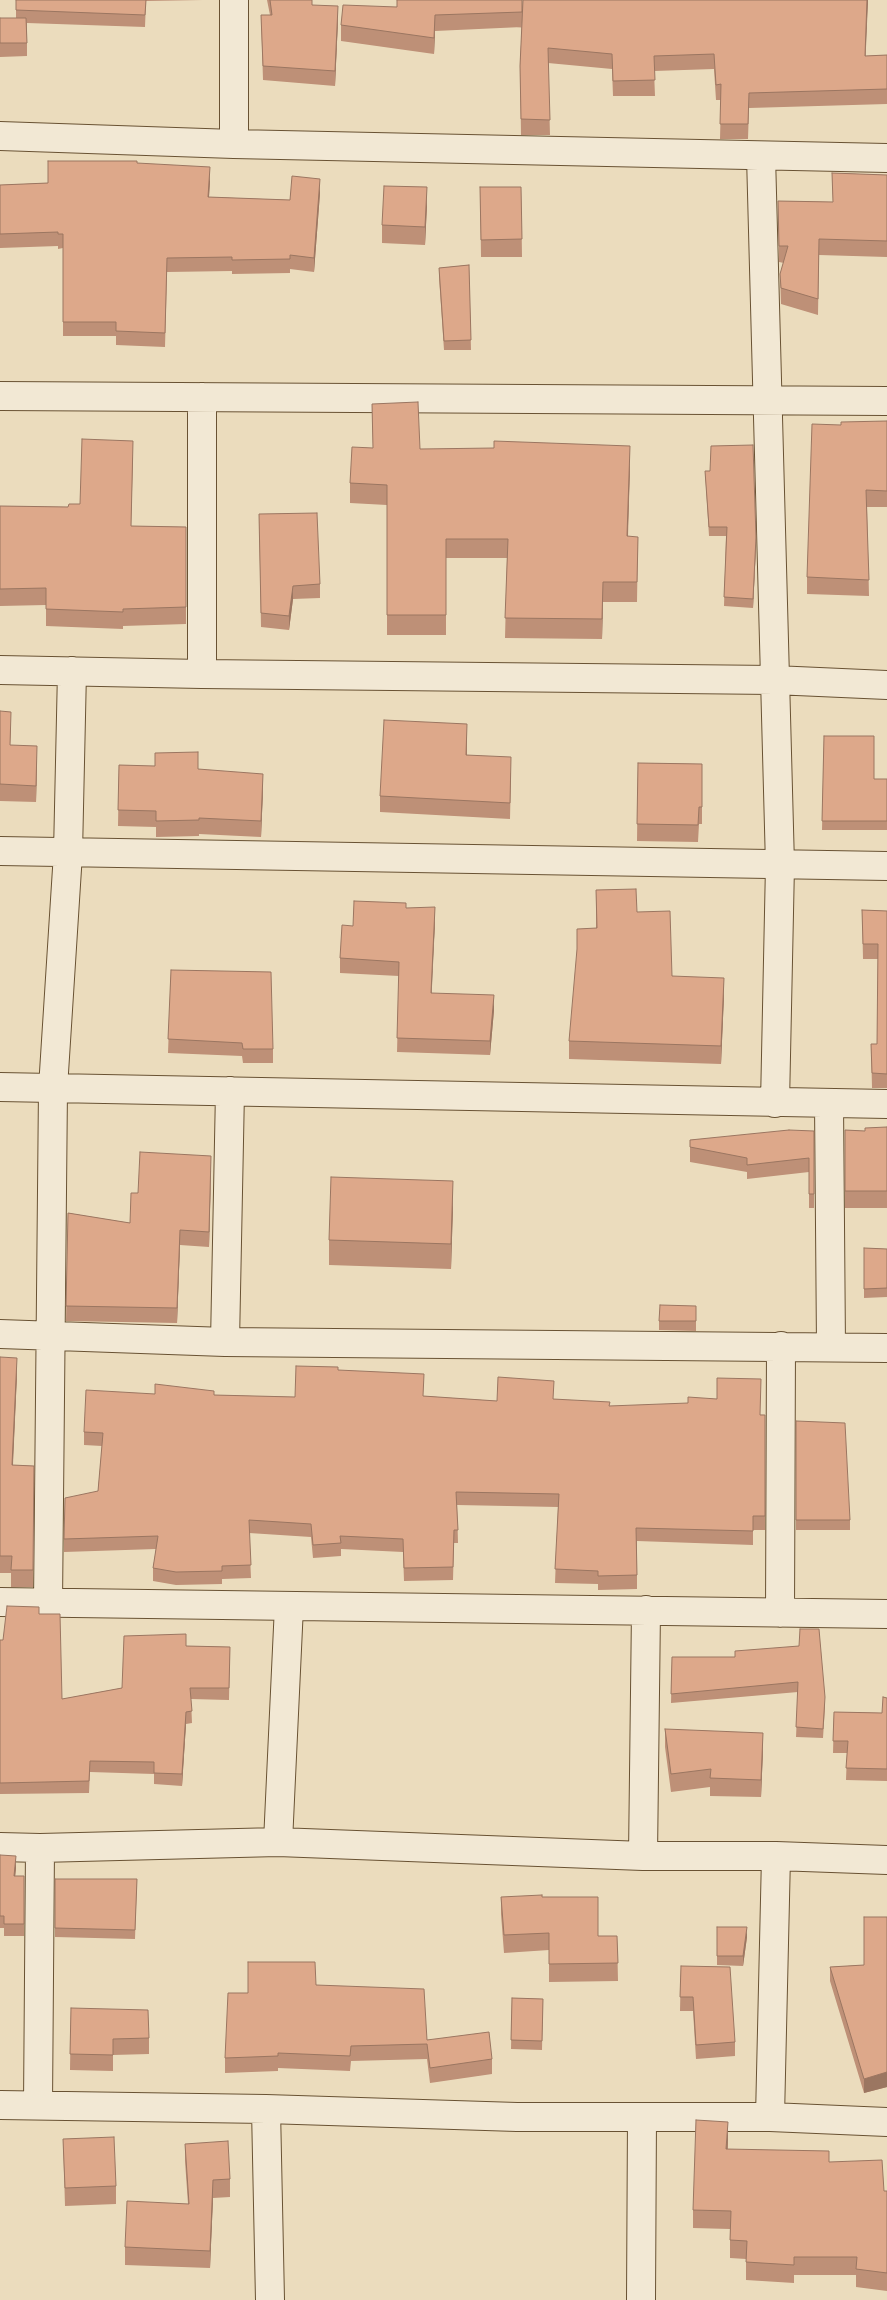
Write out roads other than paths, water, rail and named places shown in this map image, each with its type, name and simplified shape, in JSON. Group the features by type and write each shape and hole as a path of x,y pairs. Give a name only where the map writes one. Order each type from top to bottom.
{"street":[{"path":"234,0 234,144"},
{"path":"0,136 234,144 887,158"},
{"path":"761,156 780,865 775,1103"},
{"path":"0,396 887,401"},
{"path":"202,397 202,674"},
{"path":"0,670 774,680 887,685"},
{"path":"48,1603 53,1088 68,853 72,671"},
{"path":"0,851 887,866"},
{"path":"0,1087 887,1104"},
{"path":"225,1342 230,1091"},
{"path":"829,1103 831,1347"},
{"path":"0,1334 225,1342 887,1348"},
{"path":"780,1613 781,1346"},
{"path":"0,1602 887,1614"},
{"path":"278,1842 289,1606"},
{"path":"642,1856 646,1610"},
{"path":"0,1847 40,1848 278,1842 642,1856 776,1856 887,1860"},
{"path":"38,2105 40,1848"},
{"path":"770,2117 776,1856"},
{"path":"0,2105 266,2109 518,2117 770,2117 887,2122"},
{"path":"266,2109 270,2300"},
{"path":"642,2117 642,2300"}]}
